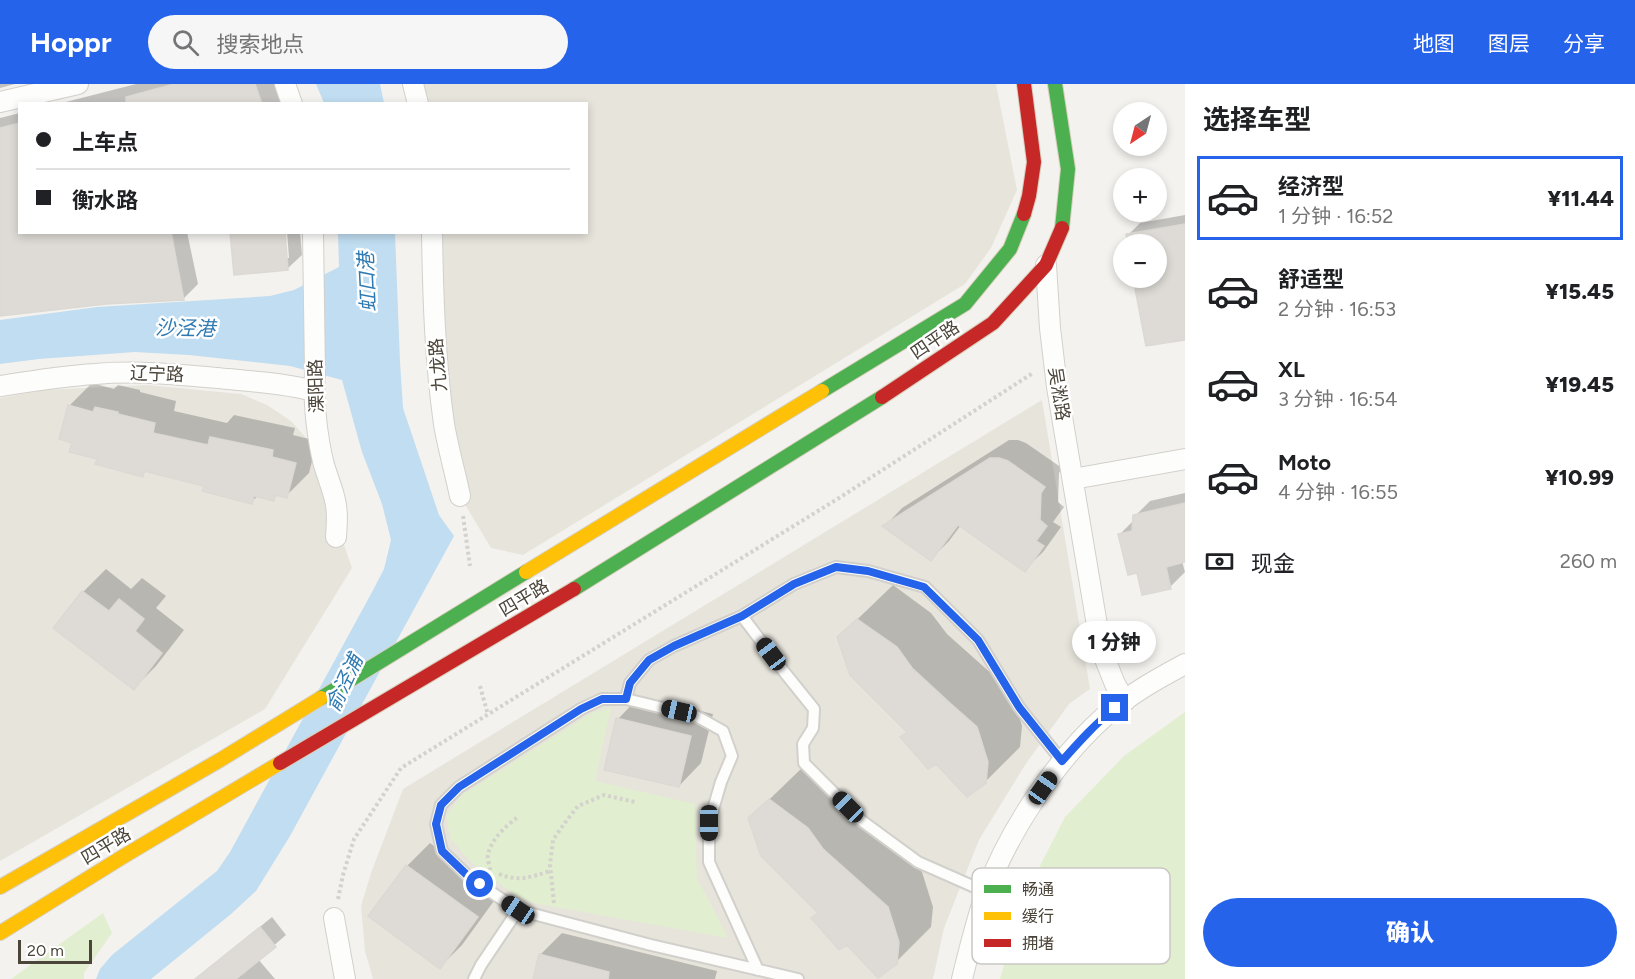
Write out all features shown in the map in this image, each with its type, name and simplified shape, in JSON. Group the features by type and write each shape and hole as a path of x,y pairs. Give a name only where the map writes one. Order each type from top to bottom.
{"main road":[{"name":"四平路","path":"0,887 210,766 965,304 1010,249 1026,206 1034,162 1024,84"},
{"name":"吴淞路","path":"1046,266 1063,226 1068,169 1055,84"},
{"name":"四平路","path":"0,933 124,856 557,599 890,392 993,323 1046,266"}],"street":[{"path":"0,102 78,84"},
{"path":"285,84 291,102"},
{"path":"413,84 418,102"},
{"name":"溧阳路","path":"313,234 314,382 319,443 338,515 336,537"},
{"name":"九龙路","path":"432,234 433,302 440,387 445,427 460,496"},
{"name":"吴淞路","path":"1046,266 1054,360 1101,649 1114,684 1125,701"},
{"name":"辽宁路","path":"0,386 45,378 128,373 169,374 296,386 314,382"},
{"path":"1073,479 1185,459"},
{"path":"997,868 1029,808 1062,761 1080,741 1105,716 1125,701 1185,664"},
{"path":"334,918 345,979"},
{"path":"962,979 972,936"}],"lane":[{"path":"626,699 630,683 649,660 674,646 742,616 794,584 836,567 868,571 924,587 978,640 1019,707 1062,761"},
{"path":"742,616 814,709 813,729 803,744 804,763 862,821 918,862 972,886"},
{"path":"758,970 709,862 709,823 732,756 723,731 696,716 626,699 602,699 581,709 459,787 441,805 436,824 442,851 470,878 518,910 651,945 758,970 798,979"},
{"path":"474,979 518,910"}],"path":[{"path":"334,918 343,875 354,839 401,768 839,498 1054,360"},
{"path":"460,496 470,566"},
{"path":"480,686 488,715"},
{"path":"559,921 553,898 550,871 553,840 578,806 604,795 635,802"},
{"path":"480,884 490,871 488,855 493,844 503,829 518,817"},
{"path":"490,871 509,878 525,878 550,871"}],"shaded area":[{"path":"413,84 996,84 1017,190 991,248 965,284 523,555 491,548 460,496 432,234 588,234 588,102 418,102"},
{"path":"147,385 241,394 267,405 291,421 308,440 352,568 265,709 0,861 0,398 43,390"},
{"path":"1042,400 1090,689 1069,704 1025,765 979,840 944,928 933,979 373,979 365,951 361,906 403,789"}],"green space":[{"path":"611,707 595,781 695,804 697,878 728,938 533,903 512,893 470,861 450,838 446,816 462,795 590,714"},
{"path":"1185,712 1185,979 1000,979 1004,964 1170,964 1170,868 1039,868 1065,817 1124,756"},
{"path":"103,913 112,933 84,973 84,979 11,979"}],"water":[{"path":"316,84 380,84 384,102 324,102"},
{"path":"338,234 395,234 403,408 439,515 454,536 290,836 256,891 151,979 96,979 100,969 112,955 217,871 230,852 384,569 391,540 382,504 362,452 342,380 290,366 189,355 135,352 0,364 0,320 97,307 270,296 294,290 339,267"}],"building":[{"path":"174,84 255,84 261,102 126,102 126,97"},
{"path":"18,124 18,234 171,234 184,300 106,304 0,316 0,128"},
{"path":"1185,224 1185,340 1146,346 1135,288 1167,288 1167,234 1126,234"},
{"path":"230,234 285,234 288,270 234,275"},
{"path":"68,405 93,412 95,407 155,423 153,433 208,445 210,437 273,450 272,457 296,463 287,498 275,495 274,501 254,496 252,504 202,491 204,486 144,471 143,477 95,464 97,459 69,452 72,443 59,439"},
{"path":"990,458 1008,461 1045,487 1041,493 1040,520 1047,526 1036,541 1044,546 1025,572 958,525 931,561 882,526"},
{"path":"1185,503 1185,562 1166,567 1171,589 1142,595 1137,573 1128,575 1118,534 1132,531 1133,515"},
{"path":"82,591 109,611 119,599 144,619 135,631 162,653 134,690 53,628"},
{"path":"857,619 897,647 912,668 977,727 988,762 986,783 967,797 936,764 928,769 900,737 907,732 850,675 837,637"},
{"path":"616,718 691,736 679,787 604,770"},
{"path":"769,799 808,828 823,849 888,907 899,942 897,964 878,978 847,945 839,950 811,918 818,913 761,856 748,818"},
{"path":"406,865 478,917 440,969 368,916"},
{"path":"260,927 276,947 236,979 195,979"},
{"path":"539,954 609,972 608,979 533,979"}],"traffic: fast":[{"path":"1055,84 1068,169 1062,228"},
{"path":"822,391 965,304 1010,249 1024,214"},
{"path":"574,589 882,397"},
{"path":"321,698 526,572"}],"traffic: slow":[{"path":"526,572 822,391"},
{"path":"0,887 220,760 321,698"},
{"path":"0,933 280,763"}],"traffic: jam":[{"path":"1024,84 1034,162 1024,214"},
{"path":"882,397 993,323 1046,265 1062,228"},
{"path":"280,763 574,589"}],"route":[{"path":"480,884 470,878 442,851 436,824 441,805 459,787 581,709 602,699 626,699 630,683 649,660 674,646 742,616 794,584 836,567 868,571 924,587 978,640 1019,707 1062,761 1115,708"}],"water label":[{"name":"虹口港","path":"367,282"},
{"name":"沙泾港","path":"185,328"},
{"name":"俞泾浦","path":"344,683"}]}
